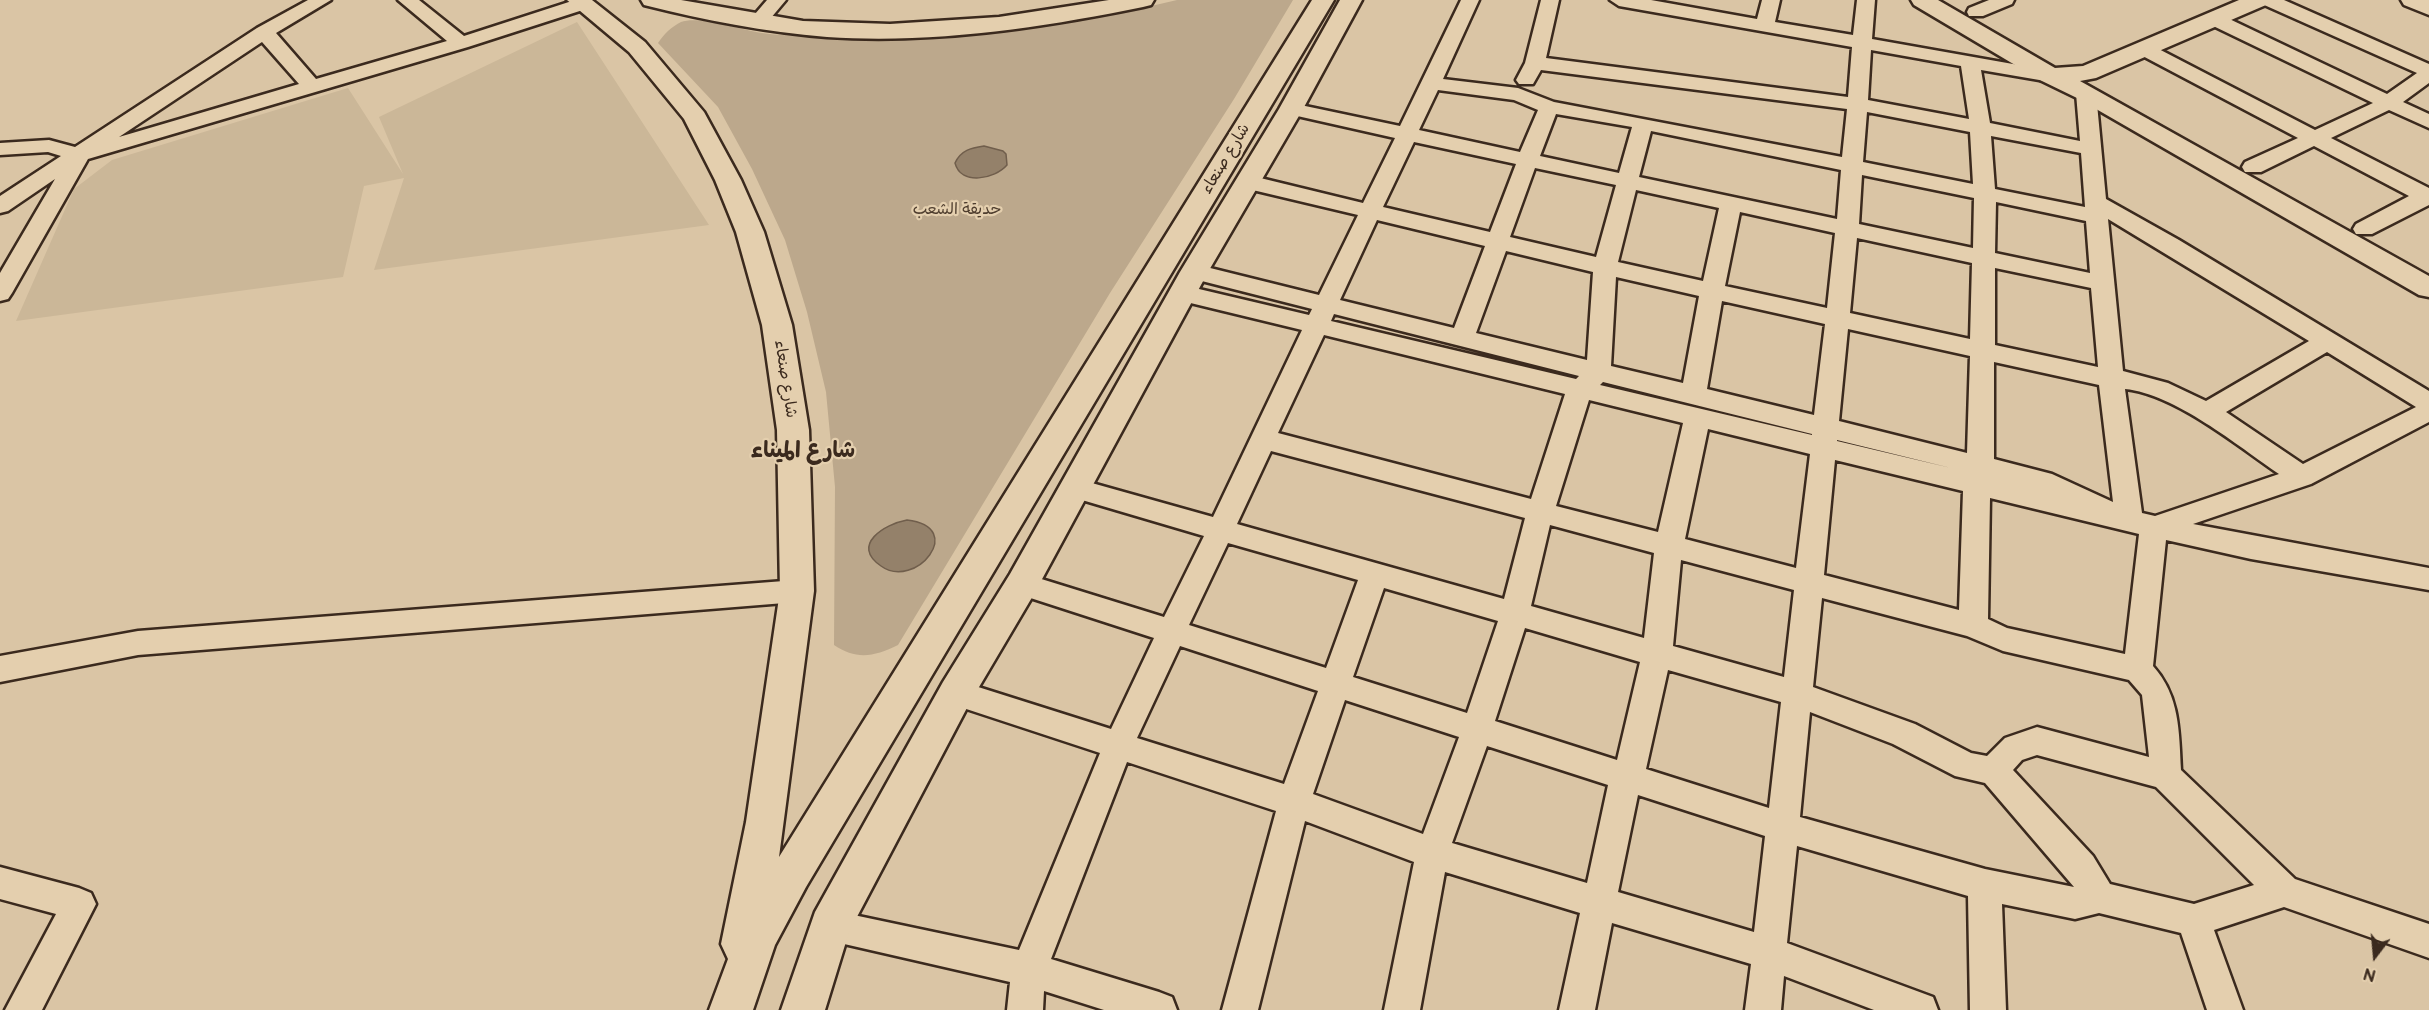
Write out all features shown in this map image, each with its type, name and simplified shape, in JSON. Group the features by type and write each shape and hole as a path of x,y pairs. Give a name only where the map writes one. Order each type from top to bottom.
{"main road":[{"path":"652,0 700,12 758,21 855,31 981,26 1143,0"},
{"name":"شارع صنعاء","path":"730,1010 762,928 792,873 1323,0"},
{"name":"شارع صنعاء","path":"803,1010 830,926 956,693 1022,584 1188,283 1291,109 1351,0"},
{"path":"1922,0 2026,62 2056,68 2079,54 2210,10 2258,0"},
{"path":"2412,0 2429,8"},
{"name":"شارع صنعاء","path":"580,2 637,47 695,117 728,180 750,232 777,325 793,430 797,591 766,822 730,1010"},
{"path":"1965,6 2056,68 2253,167 2429,266"},
{"path":"2086,83 2210,10"},
{"path":"637,47 645,33 666,17 678,12 700,12"},
{"path":"2086,83 2429,288"}],"street":[{"path":"0,206 264,32 322,0"},
{"path":"407,0 461,43"},
{"path":"758,21 777,0"},
{"path":"1025,1010 1029,969 1119,744 1470,0"},
{"path":"1518,94 1535,63 1550,0"},
{"path":"1619,0 1970,62 2056,68"},
{"path":"1765,26 1771,0"},
{"path":"1763,1010 1847,228 1866,0"},
{"path":"1965,6 2005,0"},
{"path":"2253,167 2388,103 2429,73 2270,0"},
{"path":"0,149 50,146 80,155 461,43 580,2"},
{"path":"2210,10 2429,122"},
{"path":"264,32 311,86"},
{"path":"2144,49 2428,196"},
{"path":"1942,57 2026,62"},
{"path":"1970,62 1980,126 1985,194 1986,257 1973,626"},
{"path":"1535,63 1857,105 1980,126 2091,149"},
{"path":"2086,83 2111,379 2141,524 2138,670"},
{"path":"1430,84 1518,94 1549,107 1642,123 1985,194 2095,209 2327,341 2429,404"},
{"path":"1462,337 1500,240 1526,161 1549,107"},
{"path":"1291,109 1731,205 2102,282"},
{"path":"1402,1010 1432,852 1477,730 1515,614 1540,512 1589,381 1605,267 1642,123"},
{"path":"0,293 80,155"},
{"path":"1248,182 1712,291 1838,316 2111,379 2128,378 2151,385 2205,413 2302,477"},
{"path":"2364,229 2428,196"},
{"path":"1577,1010 1625,781 1628,778 1657,654 1669,547 1672,546 1712,291 1731,205"},
{"path":"1188,283 1980,475 2043,481 2141,524 2251,548 2429,579"},
{"path":"1321,315 1462,337 1589,381"},
{"path":"2205,413 2327,341"},
{"path":"2141,524 2302,477 2429,411"},
{"path":"1263,439 1973,626 2003,639 2138,670 2156,690 2163,726 2166,776"},
{"path":"1074,488 1797,694 1905,734 1966,766 1994,771 2081,867 2099,897"},
{"path":"1240,1010 1294,802 1375,573"},
{"path":"1022,584 1783,827 1985,885 2075,903 2099,897 2194,920 2284,891"},
{"path":"0,669 138,643 797,591"},
{"path":"956,693 1294,802 1432,852 1769,953 1920,1010"},
{"path":"1994,771 2006,752 2018,745 2037,741 2166,776 2284,891 2429,939"},
{"path":"0,883 79,904 23,1010"},
{"path":"1985,885 1988,1010"},
{"path":"2194,920 2226,1010"},
{"path":"830,926 1029,969 1159,1010"}],"shaded area":[{"path":"577,22 709,225 374,270 404,178 364,186 343,277 16,321 74,189 112,160 348,88 403,174 379,117"},
{"path":"984,146 1006,154 1007,165 1002,170 979,178 964,175 958,170 955,163 960,155 967,150"},
{"path":"907,520 925,525 933,534 935,544 930,555 920,564 908,570 894,571 881,566 872,558 869,551 870,543 874,537 889,526"}],"green space":[{"name":"حديقة الشعب","path":"1177,0 1293,0 1234,99 1110,293 898,645 865,655 842,650 834,645 835,487 826,392 807,312 785,240 752,169 718,107 658,43 674,26 689,20 772,34 850,39 897,39 991,33 1038,27"}],"district":[{"name":"شارع الميناء","path":"803,451"}]}
